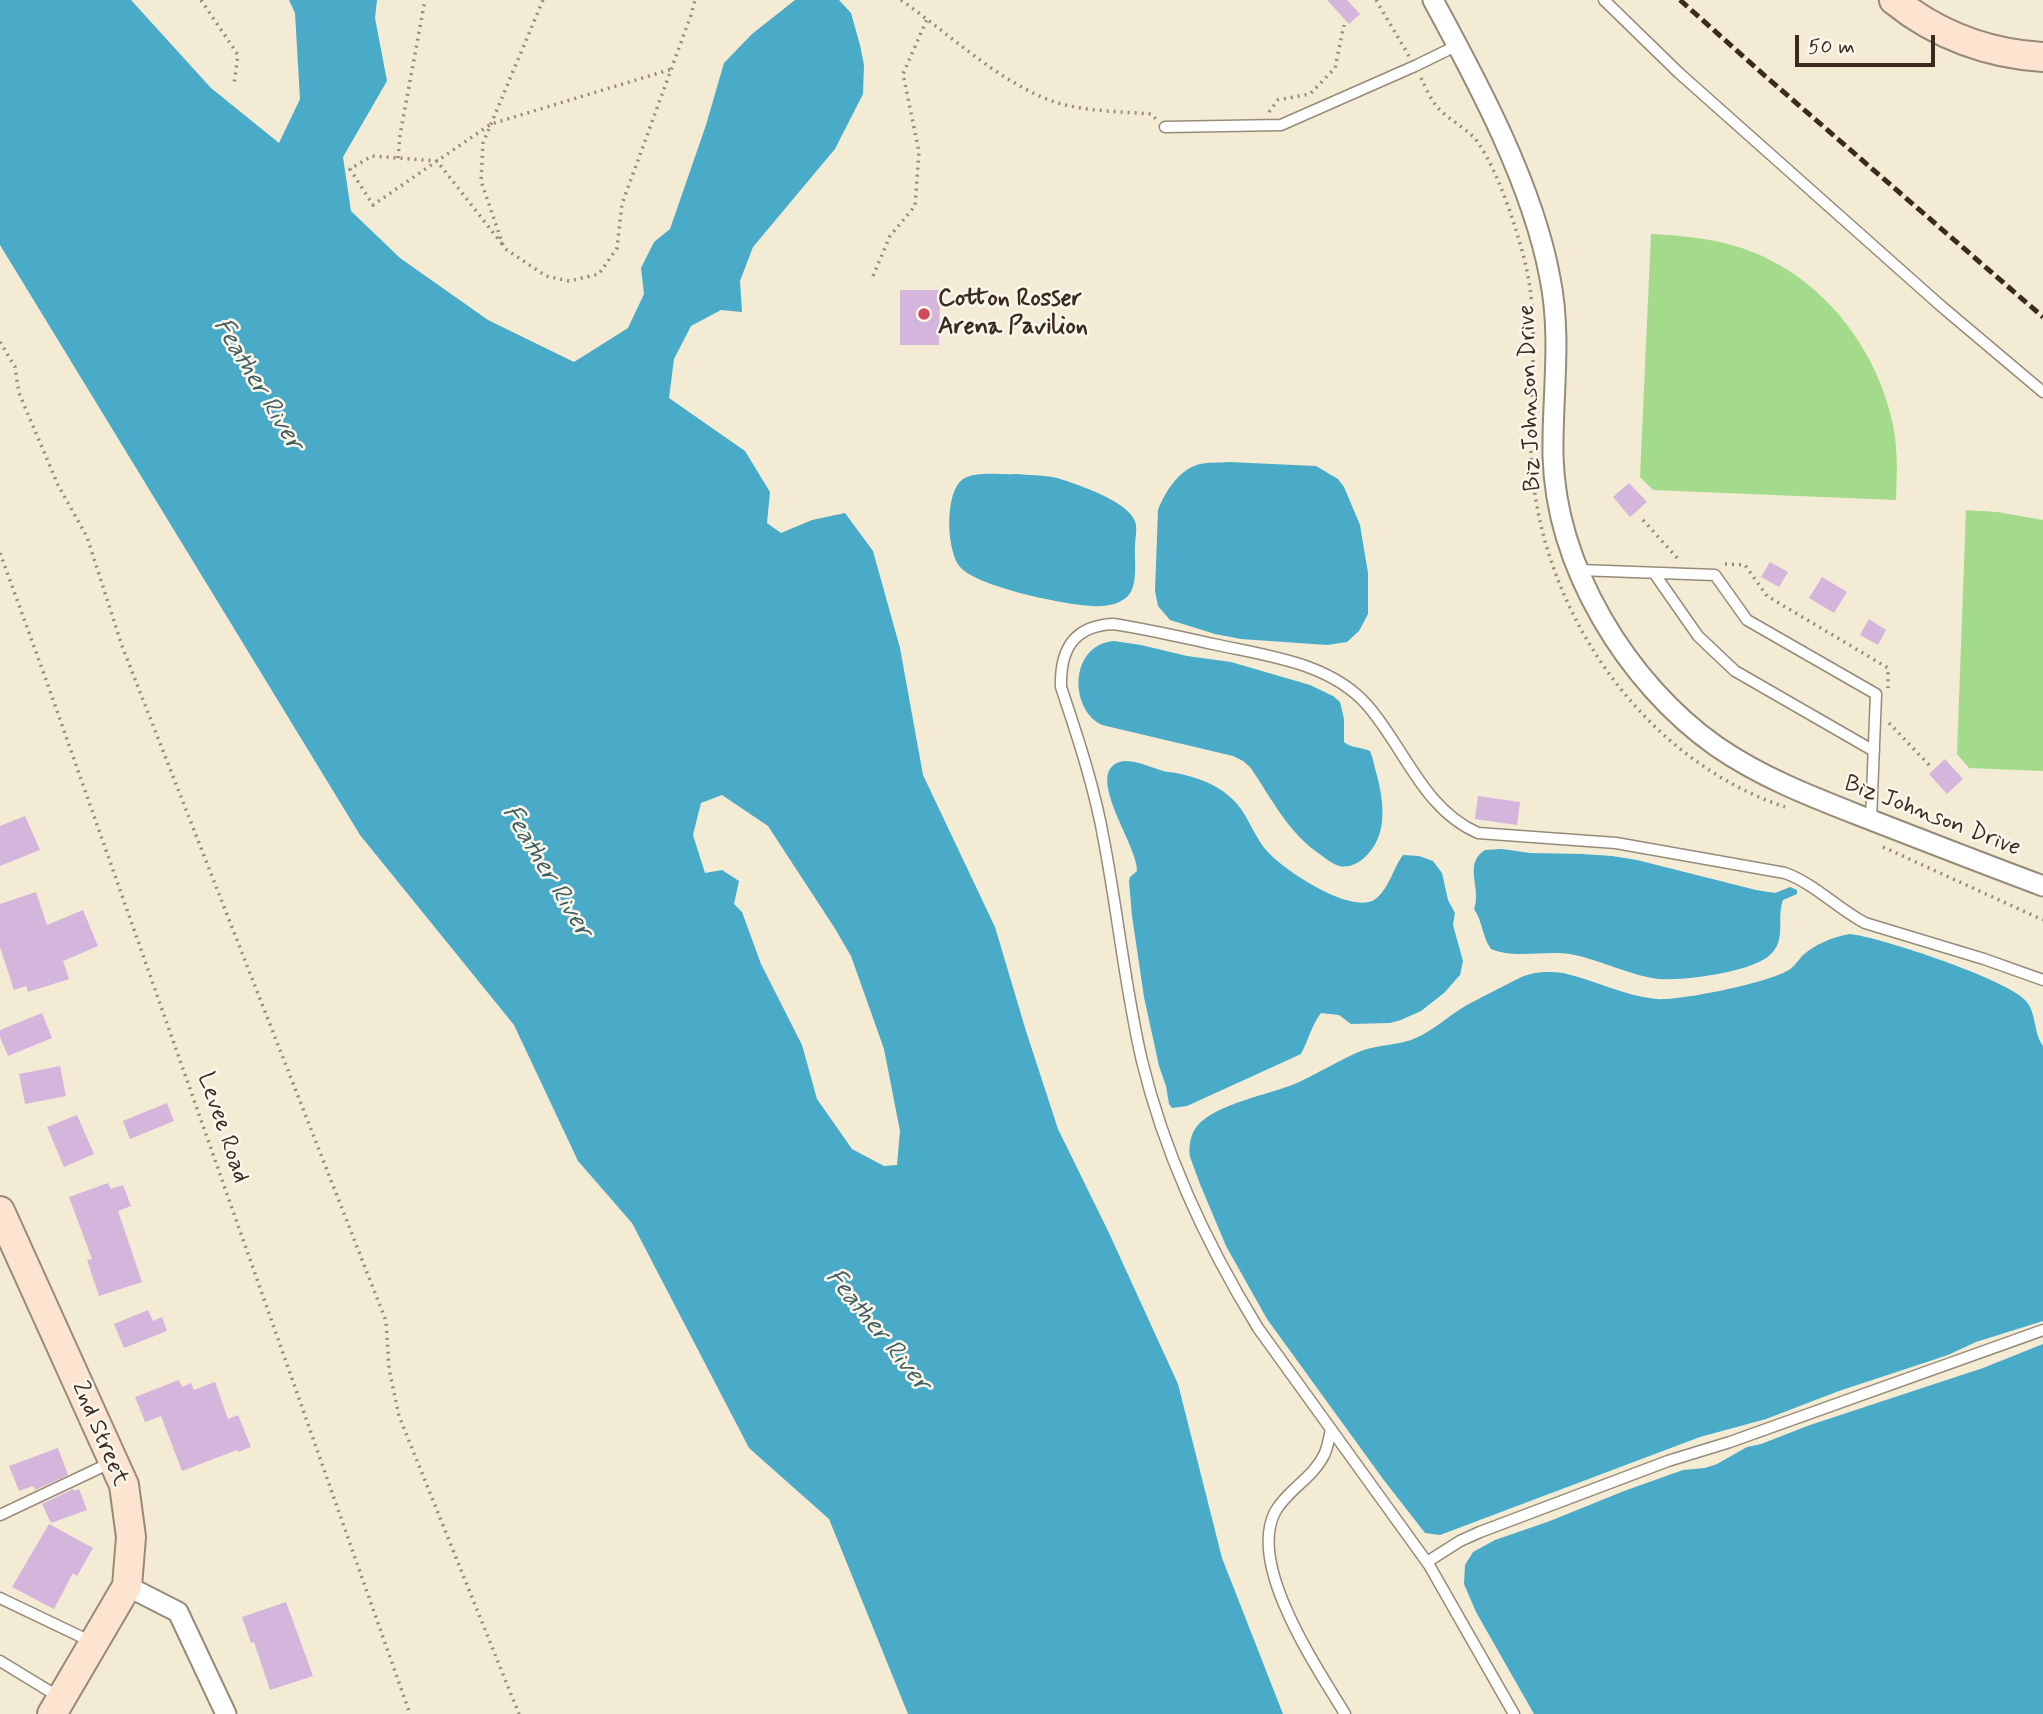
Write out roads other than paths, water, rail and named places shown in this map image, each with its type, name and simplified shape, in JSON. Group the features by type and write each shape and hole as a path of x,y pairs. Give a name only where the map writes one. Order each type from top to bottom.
{"main road":[{"path":"1894,0 1929,23 1981,47 2043,57"},
{"name":"2nd Street","path":"0,1211 124,1485 131,1537 127,1586"},
{"path":"56,1706 127,1586"}],"street":[{"name":"Biz Johnson Drive","path":"1433,0 1458,45 1518,176 1542,243 1551,279 1555,312 1553,447 1562,520 1579,570 1615,640 1637,670 1686,723 1717,747 1747,765 1814,798 2043,886"},
{"path":"127,1586 178,1612 226,1714"}],"lane":[{"path":"1604,0 1679,73 1941,306 2043,392"},
{"path":"1165,127 1280,125 1458,45"},
{"path":"1579,570 1715,575 1747,620 1876,694 1871,820"},
{"path":"1654,573 1698,636 1735,671 1874,751"},
{"path":"1514,1714 1427,1562 1258,1328 1216,1256 1182,1180 1142,1061 1097,805 1061,687 1065,653 1073,639 1099,624 1113,624 1306,666 1350,689 1367,705 1437,804 1465,828 1478,833 1616,843 1785,873 1803,881 1847,914 1865,923 2043,980"},
{"path":"1427,1562 1480,1532 1668,1461 1730,1442 2043,1331"},
{"path":"1331,1429 1323,1457 1282,1501 1274,1515 1269,1552 1285,1608 1345,1714"},
{"path":"0,1515 113,1461"},
{"path":"0,1598 93,1642"},
{"path":"0,1661 56,1706"}],"water":[{"name":"Feather River","path":"0,0 131,0 211,88 279,143 300,99 295,13 289,0 377,0 375,18 387,81 343,157 351,211 400,258 488,320 574,362 628,328 644,294 641,268 654,242 670,229 724,63 752,34 795,0 839,0 851,13 864,65 863,94 835,149 753,247 740,281 742,312 721,310 691,326 674,359 669,398 745,451 770,492 767,523 781,533 812,520 845,513 873,551 900,648 923,775 995,927 1058,1129 1178,1384 1222,1558 1283,1714 908,1714 829,1519 749,1448 632,1223 578,1161 514,1025 360,835 0,245","holes":["722,795 768,826 851,956 884,1049 900,1131 897,1165 884,1166 852,1149 817,1099 802,1045 761,964 742,912 734,904 739,881 722,870 705,873 693,835 701,803"]},
{"path":"1229,462 1316,466 1338,479 1344,487 1360,525 1368,573 1368,614 1359,631 1347,642 1327,645 1241,639 1170,620 1158,606 1155,591 1158,510 1161,503 1179,476 1192,467"},
{"path":"975,475 1052,477 1078,485 1126,509 1136,525 1135,573 1131,592 1127,597 1115,604 1079,605 1003,588 985,582 961,568 952,550 949,523 957,486 963,479"},
{"path":"1114,641 1231,662 1310,685 1333,696 1340,702 1344,719 1344,742 1370,751 1373,762 1381,795 1382,818 1378,839 1372,849 1356,864 1339,866 1327,860 1299,836 1243,761 1233,756 1102,725 1091,717 1079,692 1082,665 1088,654 1099,645"},
{"path":"1124,761 1190,776 1218,788 1241,809 1261,843 1274,858 1301,878 1349,901 1363,903 1379,896 1403,855 1419,856 1433,861 1442,873 1448,900 1455,913 1453,925 1463,961 1460,975 1444,993 1421,1011 1401,1020 1390,1023 1351,1024 1339,1015 1321,1013 1301,1054 1187,1106 1172,1108 1159,1066 1144,997 1129,881 1137,871 1135,859 1114,809 1107,778 1112,767"},
{"path":"1485,850 1612,856 1756,890 1775,893 1790,887 1797,890 1797,894 1783,900 1778,943 1770,955 1761,961 1713,975 1678,979 1652,978 1570,954 1520,954 1491,949 1474,909 1474,866 1479,855"},
{"path":"1850,934 1914,951 1971,971 2015,992 2029,1006 2043,1046 2043,1321 1976,1342 1948,1355 1839,1391 1766,1419 1700,1437 1440,1535 1425,1533 1267,1319 1226,1246 1190,1157 1190,1141 1197,1126 1230,1105 1297,1083 1361,1051 1418,1037 1467,1005 1525,976 1541,972 1563,973 1644,997 1684,997 1743,986 1776,976 1789,970 1802,956 1818,945"},
{"path":"2043,1344 2043,1714 1534,1714 1476,1612 1464,1584 1465,1565 1473,1552 1495,1540 1624,1491 1683,1470 1717,1464 1747,1447 1983,1368"}],"railway":[{"path":"1680,0 2043,317"}],"place":[{"name":"Cotton Rosser Arena Pavilion","path":"924,314"}]}
